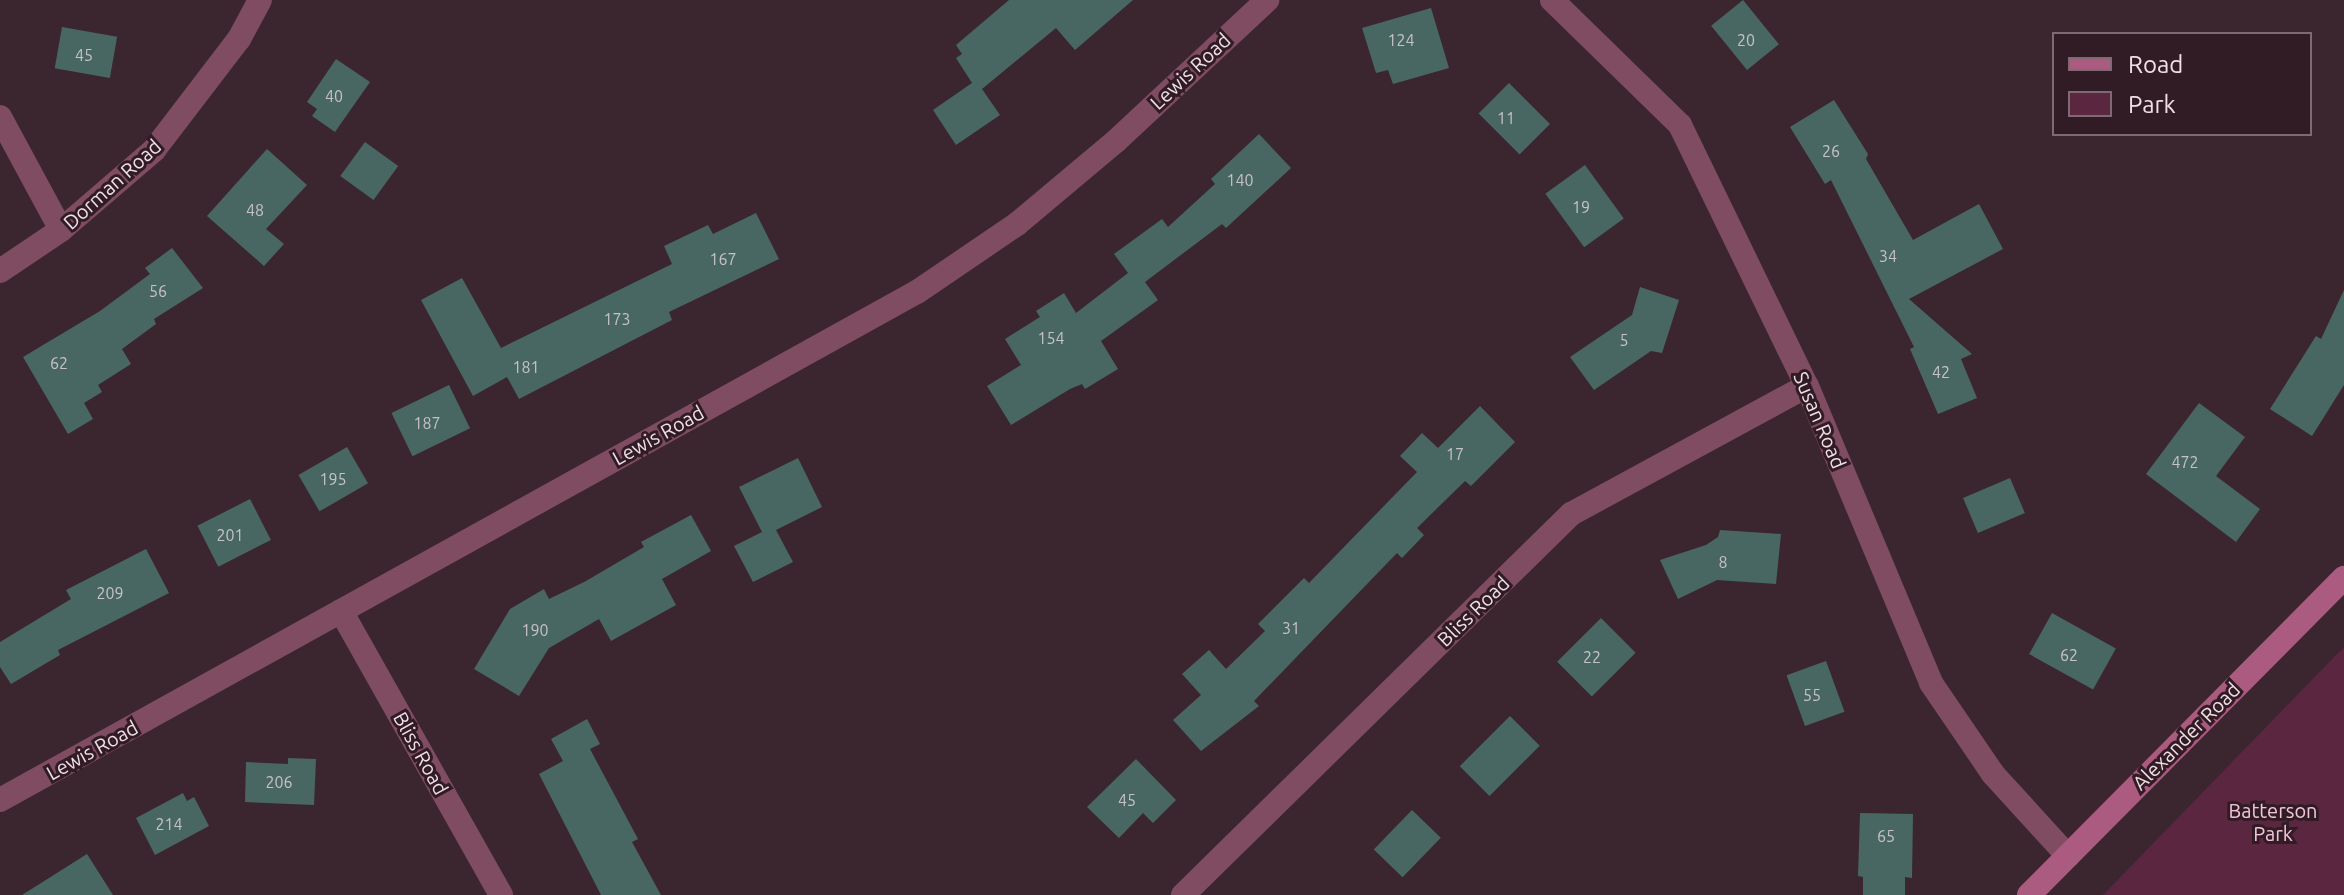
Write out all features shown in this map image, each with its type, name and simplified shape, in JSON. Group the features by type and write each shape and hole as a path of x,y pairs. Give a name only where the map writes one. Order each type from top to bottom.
{"street":[{"name":"Dorman Road","path":"0,271 61,230 154,150 239,39 260,0"},
{"name":"Lewis Road","path":"0,800 917,292 1017,224 1116,141 1267,0"},
{"name":"Susan Road","path":"1552,0 1680,125 1807,386 1931,683 1993,774 2068,856"},
{"path":"0,117 61,230"},
{"name":"Bliss Road","path":"1183,895 1571,514 1807,386"},
{"name":"Alexander Road","path":"2029,895 2344,578"},
{"name":"Bliss Road","path":"341,611 501,895"}],"green space":[{"name":"Batterson Park","path":"2344,648 2344,895 2103,895 2338,653"}],"building":[{"path":"1009,0 1133,0 1075,50 1056,28 982,89 1000,115 956,145 933,110 972,83 956,58 962,54 956,45"},
{"path":"1743,0 1779,44 1747,70 1711,26"},
{"path":"1431,8 1449,68 1393,84 1388,70 1376,73 1362,28"},
{"path":"62,27 117,37 110,78 55,68"},
{"path":"336,59 370,82 335,132 312,116 317,109 307,102"},
{"path":"1509,83 1550,124 1520,154 1479,113"},
{"path":"1834,100 1868,154 1866,159 1913,240 1979,204 2003,249 1909,299 1972,354 1961,359 1977,398 1938,414 1910,349 1914,347 1831,180 1825,184 1790,127"},
{"path":"1259,134 1291,168 1226,228 1222,224 1145,282 1158,300 1101,341 1118,369 1085,389 1082,384 1070,389 1011,425 987,386 1021,365 1005,339 1040,317 1036,311 1064,293 1076,313 1128,273 1114,254 1162,219 1168,227 1215,184 1211,179"},
{"path":"365,142 398,166 373,200 340,176"},
{"path":"267,149 307,185 266,229 284,244 264,266 207,216"},
{"path":"1585,165 1624,218 1584,247 1545,194"},
{"path":"756,213 779,259 669,312 672,320 519,399 507,377 473,396 421,300 462,278 501,348 672,264 664,246 708,225 713,234"},
{"path":"172,248 203,288 154,319 156,324 122,349 131,364 98,385 102,392 84,403 93,419 68,434 23,357 100,311 150,274 145,268"},
{"path":"1640,287 1679,300 1662,353 1651,351 1594,390 1570,357 1632,315"},
{"path":"2344,290 2344,385 2312,436 2270,409 2316,336 2321,339"},
{"path":"449,385 470,428 413,456 391,413"},
{"path":"2199,403 2245,437 2216,476 2260,509 2236,542 2146,474"},
{"path":"1480,406 1515,442 1471,486 1465,481 1417,528 1424,535 1402,558 1397,553 1254,701 1259,706 1201,751 1173,720 1201,695 1182,674 1209,650 1226,669 1265,631 1258,624 1304,578 1309,583 1417,472 1400,456 1422,433 1438,448"},
{"path":"347,447 368,483 320,511 299,475"},
{"path":"798,458 822,507 776,530 793,562 753,582 734,546 762,532 739,487"},
{"path":"2010,478 2025,513 1978,533 1963,498"},
{"path":"250,499 271,540 218,567 197,526"},
{"path":"691,515 711,551 662,579 676,605 611,641 599,619 549,648 519,696 474,669 510,609 544,589 549,599 586,581 644,547 641,542"},
{"path":"1720,530 1781,534 1776,584 1717,580 1678,599 1660,560 1706,545 1718,537"},
{"path":"146,549 169,593 58,650 60,655 11,684 0,667 0,642 71,599 66,590"},
{"path":"2052,613 2116,648 2093,689 2029,654"},
{"path":"1601,618 1636,653 1592,696 1557,662"},
{"path":"1826,661 1844,712 1805,726 1787,675"},
{"path":"1510,716 1540,746 1489,796 1460,766"},
{"path":"587,719 600,744 590,749 638,839 632,842 661,895 601,895 539,774 563,761 551,739"},
{"path":"288,758 316,759 314,805 245,802 246,762 288,764"},
{"path":"1136,759 1176,800 1153,823 1143,813 1119,838 1087,807"},
{"path":"183,793 187,801 194,797 209,826 155,855 136,818"},
{"path":"1412,810 1441,838 1403,877 1374,850"},
{"path":"1860,813 1913,814 1912,878 1905,877 1905,895 1863,895 1863,877 1858,876"},
{"path":"87,854 113,895 22,895"}]}
